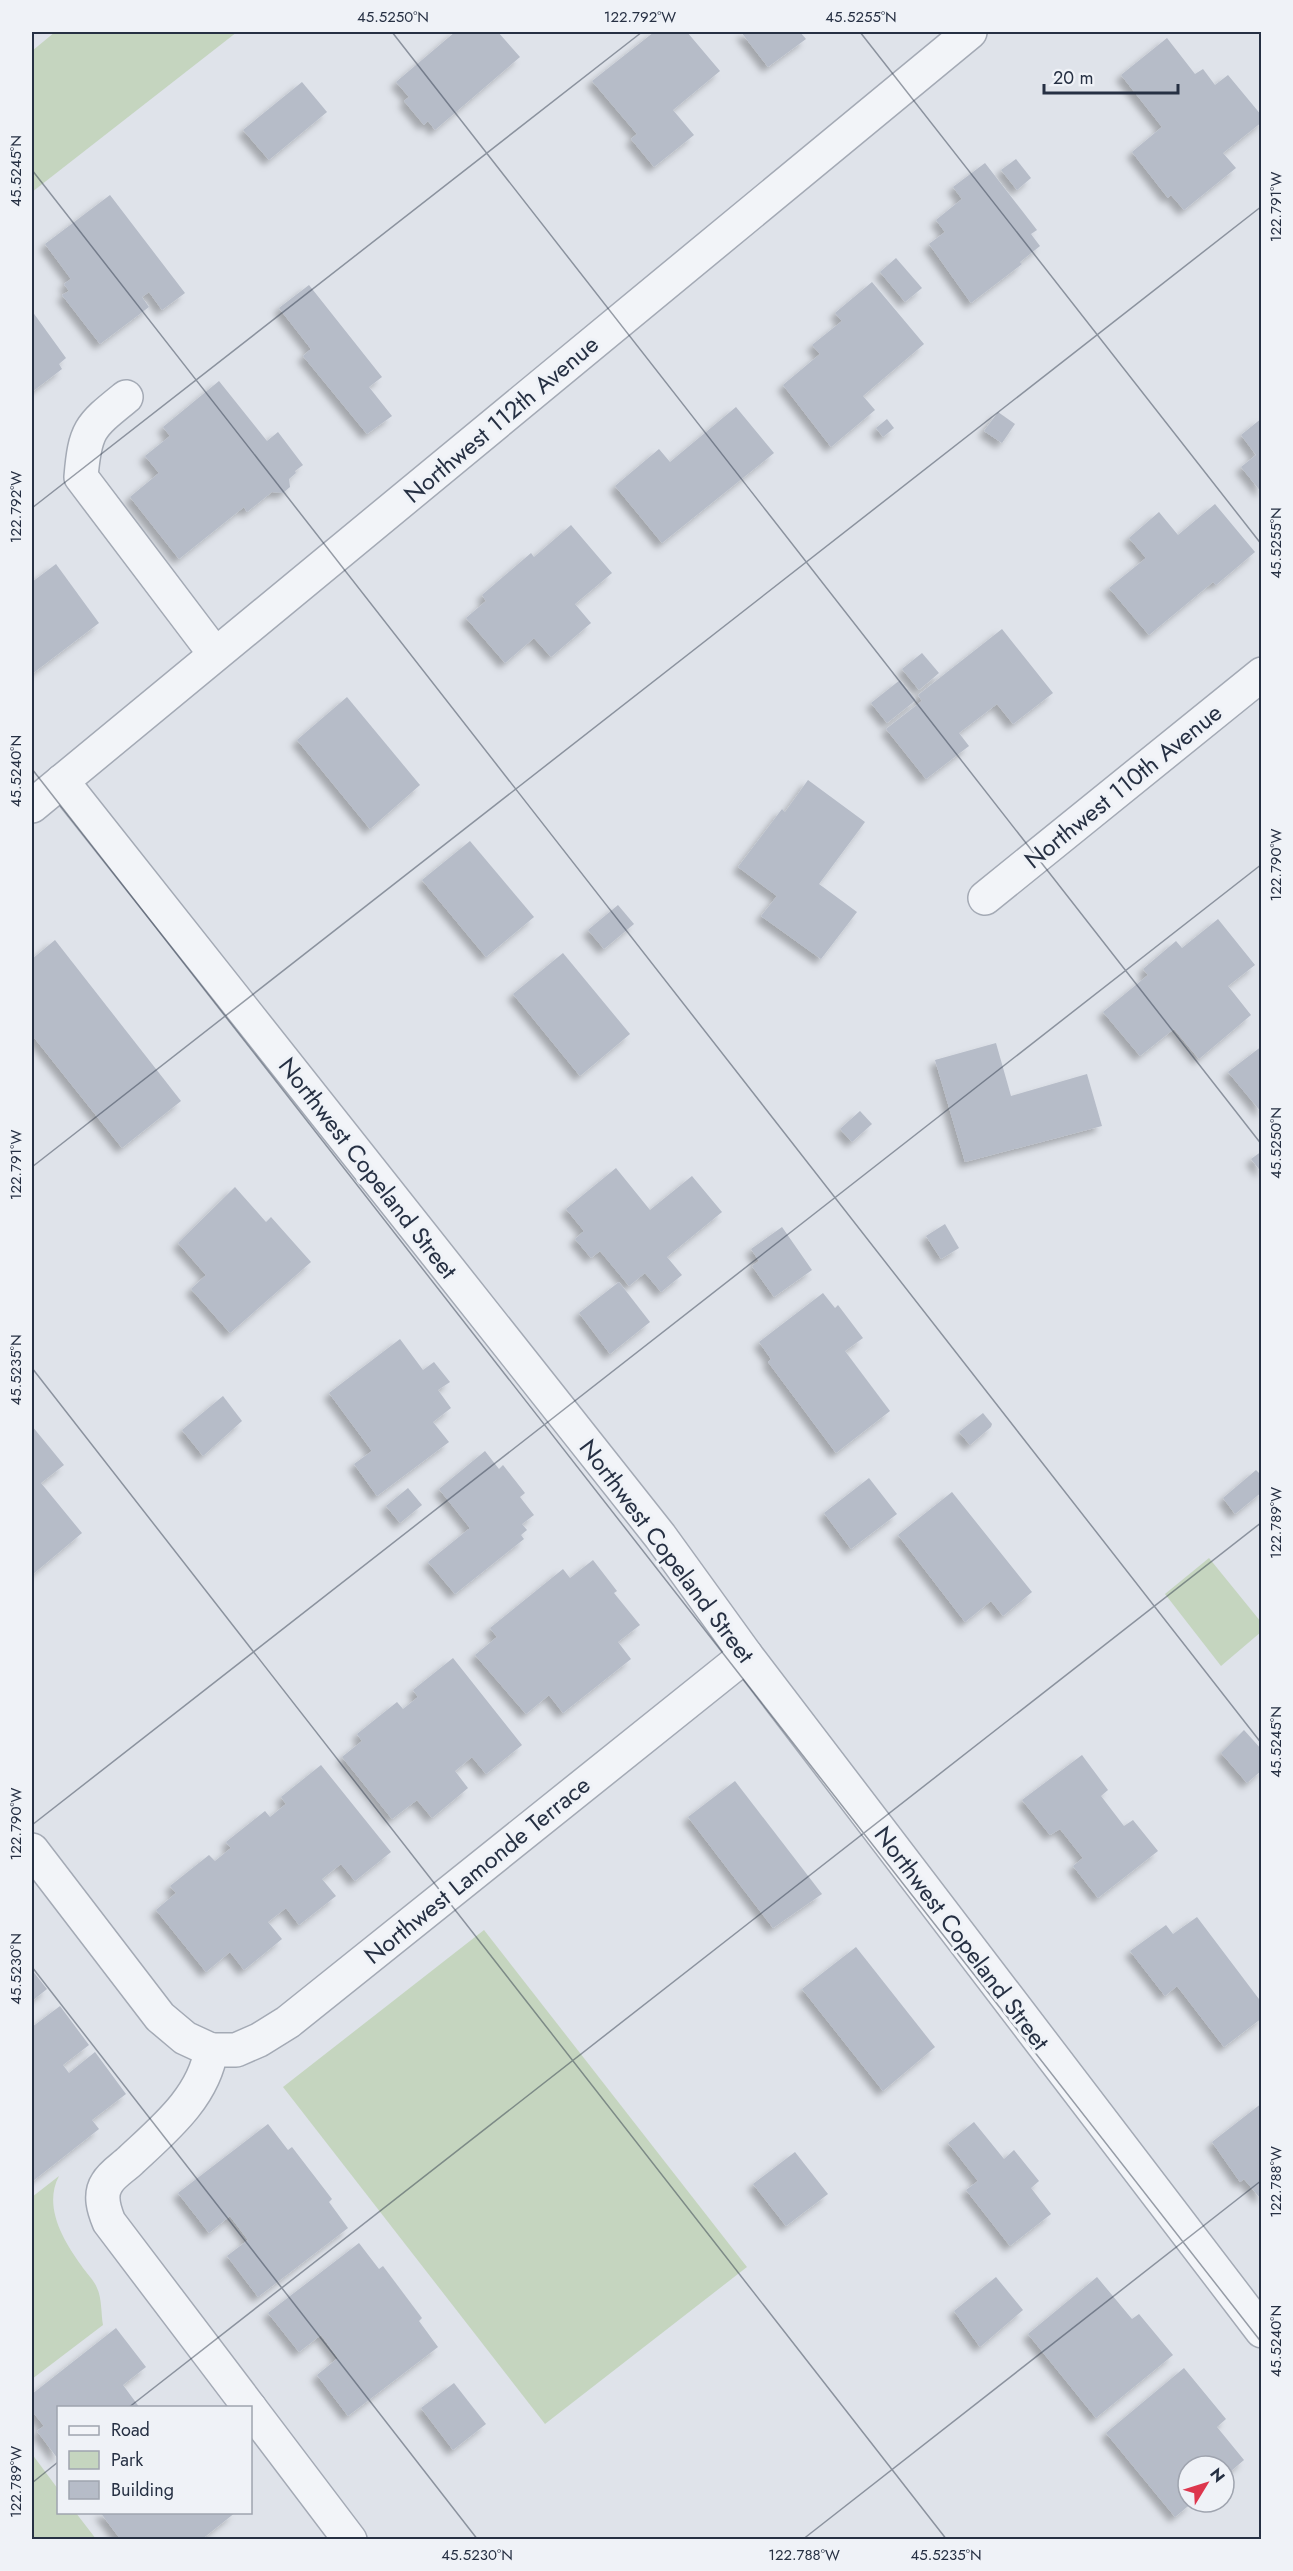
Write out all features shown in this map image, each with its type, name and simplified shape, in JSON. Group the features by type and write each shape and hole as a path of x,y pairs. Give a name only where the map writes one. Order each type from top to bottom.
{"street":[{"name":"Northwest 112th Avenue","path":"32,806 970,32"},
{"path":"126,397 94,423 84,448 81,477 215,654"},
{"name":"Northwest 110th Avenue","path":"985,898 1262,674"},
{"name":"Northwest Copeland Street","path":"62,781 660,1536 746,1655 1262,2331"},
{"name":"Northwest Lamonde Terrace","path":"210,2058 259,2040 288,2022 746,1655"},
{"path":"32,1850 160,2017 210,2058 187,2104 106,2183 102,2205 109,2223 248,2406"},
{"path":"252,2411 350,2540"}],"green space":[{"path":"55,32 237,32 32,192 32,51"},
{"path":"1209,1558 1261,1622 1261,1632 1221,1666 1165,1594"},
{"path":"484,1930 747,2267 545,2424 283,2087"},
{"path":"59,2176 53,2199 57,2222 68,2245 99,2292 103,2325 32,2379 32,2197"},
{"path":"32,2454 57,2488 57,2514 77,2514 96,2539 32,2539"}],"building":[{"path":"455,32 498,32 520,57 435,130 428,121 424,125 404,101 409,97 396,82"},
{"path":"654,32 687,32 720,71 673,110 694,135 654,167 631,139 637,134 592,81"},
{"path":"741,32 800,32 806,39 768,67"},
{"path":"1167,38 1195,74 1203,69 1215,85 1228,75 1262,116 1262,122 1223,153 1236,168 1184,210 1171,195 1168,198 1132,152 1162,127 1121,75"},
{"path":"302,82 327,112 269,160 243,130"},
{"path":"1016,159 1031,178 1017,190 1001,170"},
{"path":"985,163 1037,230 1031,234 1040,246 1020,262 1022,264 971,303 929,244 945,232 936,220 962,199 953,187"},
{"path":"110,195 185,293 162,310 149,292 142,297 149,307 100,344 62,295 69,291 64,284 71,279 45,244"},
{"path":"896,258 922,288 905,302 880,272"},
{"path":"872,282 924,344 863,396 875,410 831,447 783,385 820,354 812,345 842,321 835,313"},
{"path":"309,285 382,377 369,387 392,416 367,434 303,356 311,349 279,308"},
{"path":"32,311 66,358 59,364 62,369 32,392"},
{"path":"219,381 267,441 278,432 303,465 289,479 290,487 283,493 272,492 247,512 244,507 179,559 130,497 159,473 145,456 170,436 163,427"},
{"path":"736,407 774,453 662,543 615,486 659,449 670,462"},
{"path":"998,412 1015,424 1002,443 984,431"},
{"path":"1262,418 1262,493 1241,467 1256,455 1241,435"},
{"path":"887,419 894,428 883,437 876,428"},
{"path":"1215,504 1255,552 1216,585 1213,582 1149,635 1109,588 1146,558 1129,538 1159,512 1178,535"},
{"path":"571,525 612,573 575,604 591,623 551,657 534,638 505,663 466,618 486,601 482,595 531,553 534,557"},
{"path":"56,564 99,623 32,674 32,582"},
{"path":"1002,629 1053,693 1013,724 997,704 959,733 969,746 926,779 886,729 922,701 918,695"},
{"path":"922,653 939,673 919,690 902,669"},
{"path":"900,680 916,700 887,723 871,703"},
{"path":"347,697 420,785 370,829 297,740"},
{"path":"808,780 865,822 819,884 857,912 821,959 761,916 777,896 738,867 782,809 785,812"},
{"path":"470,841 534,917 486,957 422,880"},
{"path":"618,905 634,924 604,949 588,930"},
{"path":"1218,919 1255,965 1228,986 1251,1015 1199,1059 1174,1029 1140,1056 1103,1012 1148,975 1143,969 1176,941 1182,948"},
{"path":"55,940 181,1101 122,1148 32,1035 32,959"},
{"path":"563,953 630,1034 580,1076 513,994"},
{"path":"996,1043 1011,1096 1087,1074 1102,1126 965,1162 935,1060"},
{"path":"1262,1046 1262,1113 1228,1072"},
{"path":"860,1111 872,1124 852,1142 840,1129"},
{"path":"1262,1151 1262,1173 1251,1159"},
{"path":"616,1168 650,1210 692,1176 722,1212 667,1257 682,1275 661,1292 645,1273 629,1286 600,1251 591,1258 575,1239 584,1231 566,1209"},
{"path":"235,1187 266,1222 271,1217 311,1262 230,1333 191,1289 206,1275 178,1243"},
{"path":"945,1224 959,1248 941,1259 926,1236"},
{"path":"782,1227 812,1270 774,1297 752,1266 759,1261 751,1249"},
{"path":"619,1282 650,1322 610,1354 579,1313"},
{"path":"823,1293 835,1308 838,1305 863,1338 845,1351 890,1411 836,1453 768,1362 771,1359 759,1342"},
{"path":"400,1339 423,1370 434,1362 450,1382 438,1390 451,1408 433,1422 449,1442 377,1496 354,1464 372,1451 329,1393"},
{"path":"223,1396 242,1421 203,1456 182,1430"},
{"path":"983,1413 992,1424 991,1427 970,1445 959,1432"},
{"path":"32,1426 64,1465 41,1483 82,1533 32,1575"},
{"path":"485,1451 499,1469 503,1465 525,1493 520,1497 534,1515 522,1524 527,1530 521,1535 524,1539 455,1594 428,1562 470,1528 439,1489"},
{"path":"1256,1470 1262,1476 1262,1492 1235,1514 1223,1498"},
{"path":"869,1478 897,1514 851,1549 824,1513"},
{"path":"408,1488 422,1505 400,1523 386,1506"},
{"path":"952,1492 1032,1592 1003,1616 991,1601 965,1622 898,1535"},
{"path":"593,1560 617,1591 614,1593 640,1625 618,1642 631,1659 563,1713 549,1695 526,1714 475,1655 497,1637 490,1628 563,1569 570,1578"},
{"path":"453,1658 522,1745 486,1774 472,1757 455,1771 468,1788 432,1818 417,1800 392,1819 342,1757 362,1741 357,1734 397,1702 403,1709 418,1697 413,1690"},
{"path":"1244,1730 1262,1750 1262,1770 1247,1783 1221,1753"},
{"path":"1082,1755 1108,1790 1101,1796 1124,1826 1133,1820 1158,1851 1098,1898 1073,1866 1083,1858 1060,1829 1050,1835 1022,1800"},
{"path":"321,1765 391,1852 355,1881 341,1864 322,1879 336,1896 299,1925 286,1908 268,1922 282,1939 244,1970 230,1952 206,1972 156,1910 176,1893 170,1886 209,1855 215,1861 231,1848 226,1842 265,1811 270,1817 286,1804 281,1797"},
{"path":"735,1781 822,1894 773,1928 688,1817"},
{"path":"1197,1917 1262,2003 1262,2018 1224,2047 1177,1986 1165,1996 1130,1951 1166,1925 1173,1934"},
{"path":"856,1947 935,2047 883,2091 802,1989"},
{"path":"32,1970 47,1989 32,2001"},
{"path":"60,2006 89,2045 63,2065 69,2073 95,2052 126,2094 92,2120 99,2129 33,2181 32,2027"},
{"path":"1262,2103 1262,2197 1260,2198 1244,2179 1240,2182 1212,2142"},
{"path":"974,2122 1004,2159 1014,2150 1039,2181 1031,2188 1051,2214 1010,2246 966,2190 978,2181 948,2143"},
{"path":"268,2124 288,2150 292,2147 332,2199 329,2202 348,2228 258,2297 227,2256 248,2240 230,2216 209,2233 178,2193"},
{"path":"795,2152 828,2194 786,2226 753,2184"},
{"path":"359,2243 379,2269 383,2266 422,2318 419,2321 438,2347 348,2416 317,2375 338,2358 321,2335 299,2352 268,2313"},
{"path":"996,2277 1023,2310 980,2347 954,2311"},
{"path":"1097,2277 1132,2319 1139,2314 1173,2355 1096,2418 1028,2334"},
{"path":"116,2328 146,2367 123,2385 139,2406 57,2406 57,2458 37,2431 44,2426 32,2411 32,2394"},
{"path":"1184,2368 1226,2419 1217,2427 1244,2460 1236,2467 1236,2454 1176,2454 1176,2514 1179,2514 1175,2517 1106,2433"},
{"path":"454,2383 486,2424 453,2450 421,2408"},
{"path":"102,2514 234,2514 201,2540 121,2540"}]}
